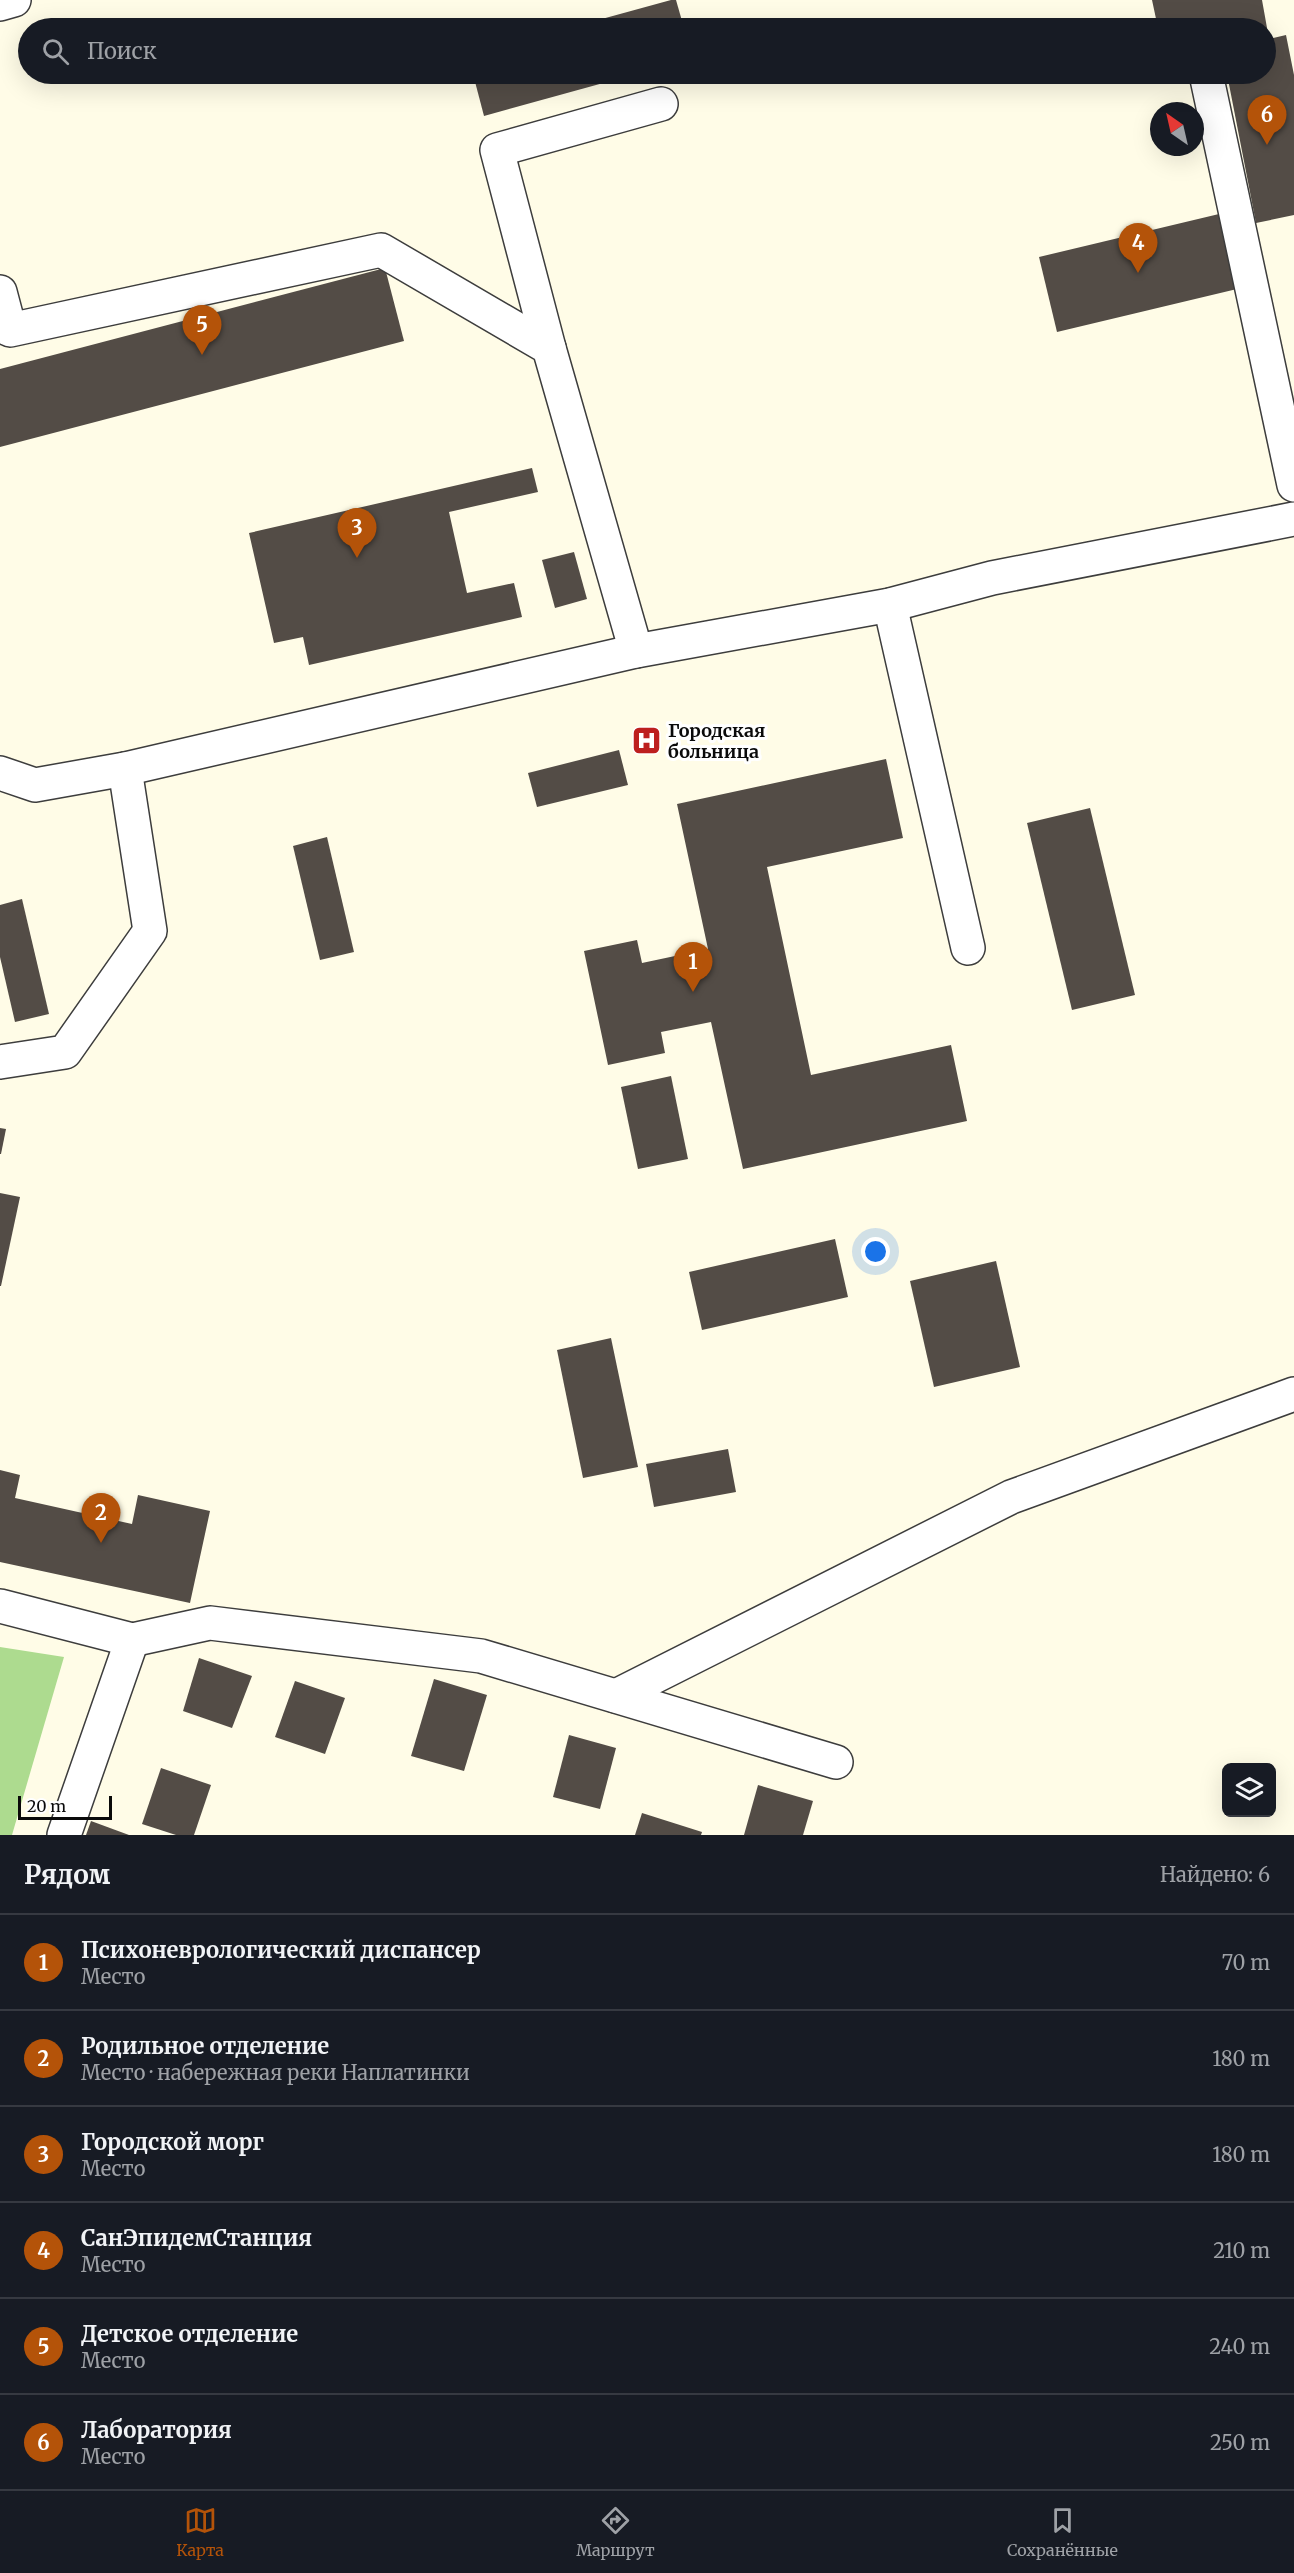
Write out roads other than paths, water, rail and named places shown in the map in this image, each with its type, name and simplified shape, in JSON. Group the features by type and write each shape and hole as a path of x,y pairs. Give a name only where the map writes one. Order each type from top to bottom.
{"street":[{"path":"0,4 14,0"},
{"path":"1208,84 1294,485"},
{"path":"636,651 549,348 497,150 661,104"},
{"path":"0,292 10,330 381,250 549,348"},
{"path":"0,773 35,785 125,768 636,651 890,605 992,578 1294,519"},
{"path":"890,605 968,948"},
{"path":"0,1062 65,1052 150,931 125,768"},
{"path":"616,1696 1011,1497 1294,1394"},
{"path":"0,1606 132,1640 210,1623 481,1656 836,1762"},
{"path":"64,1835 132,1640"}],"place":[{"name":"Лаборатория","path":"1267,145"},
{"name":"СанЭпидемСтанция","path":"1138,273"},
{"name":"Детское отделение","path":"202,355"},
{"name":"Городской морг","path":"357,558"},
{"name":"Городская больница","path":"647,741"},
{"name":"Психоневрологический диспансер","path":"693,992"},
{"name":"Родильное отделение","path":"101,1543"}]}
